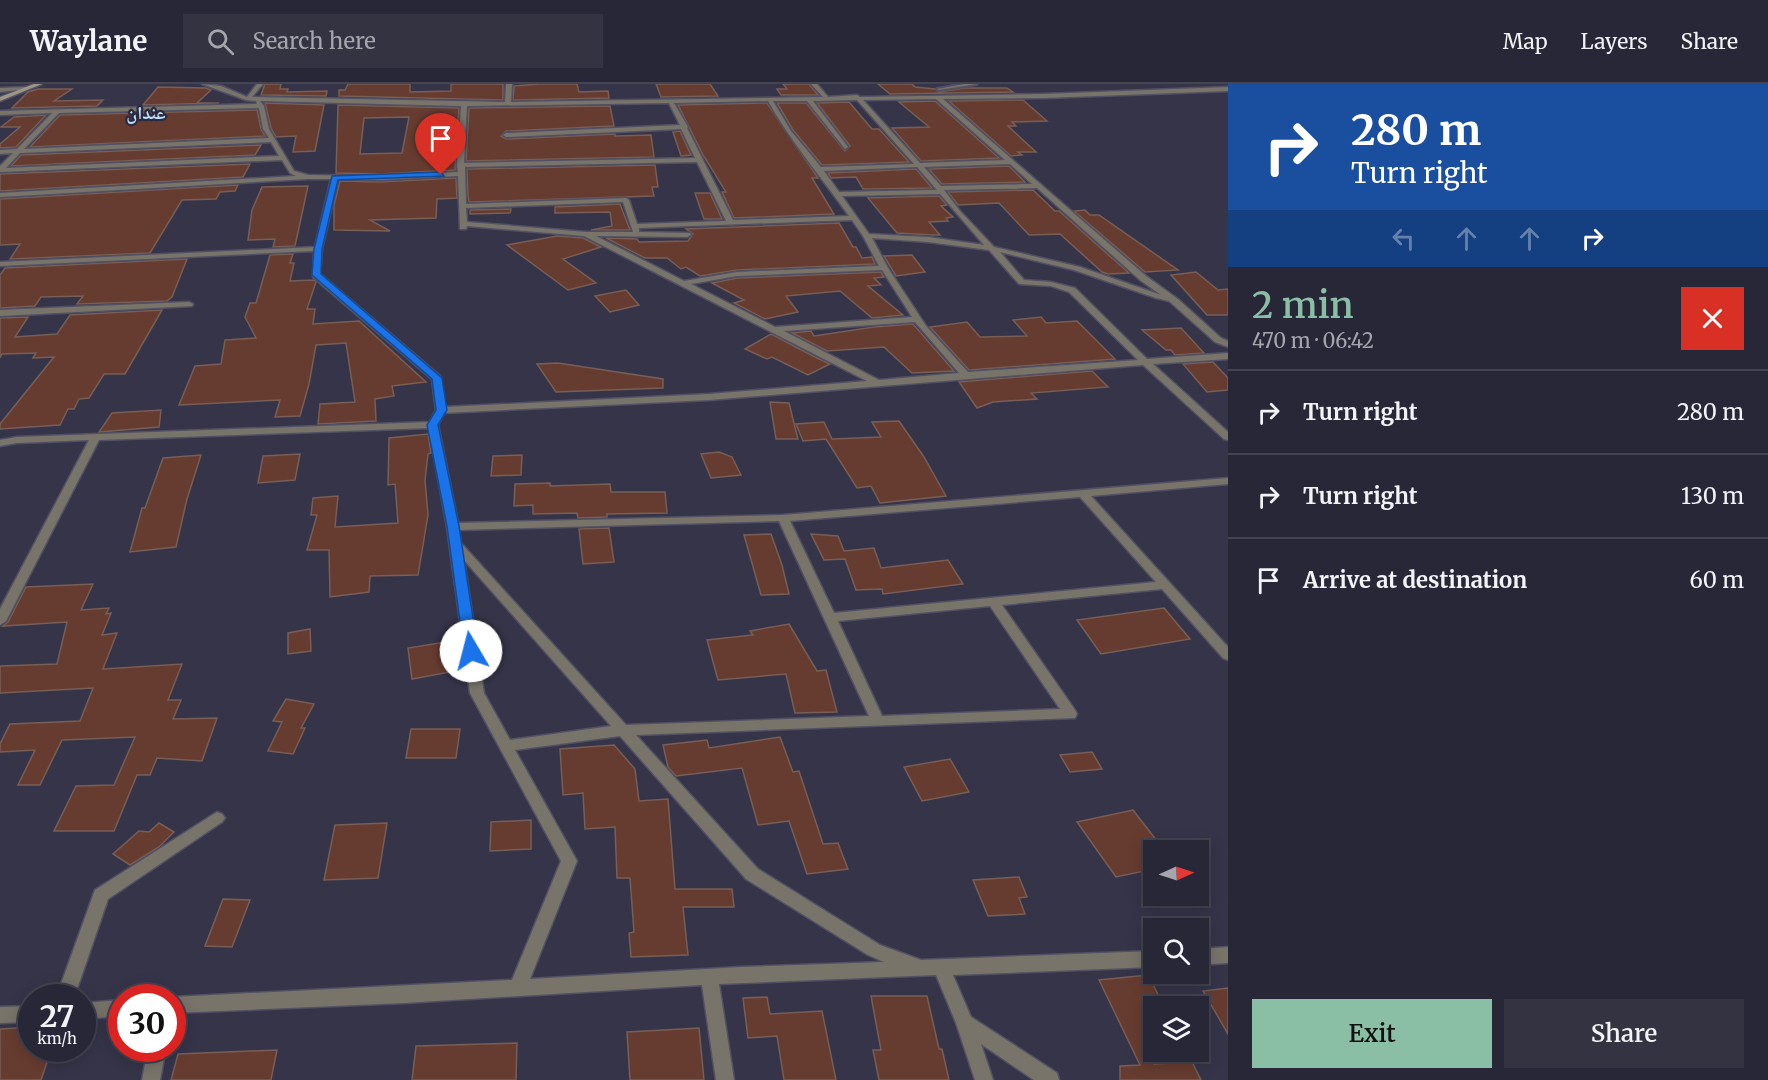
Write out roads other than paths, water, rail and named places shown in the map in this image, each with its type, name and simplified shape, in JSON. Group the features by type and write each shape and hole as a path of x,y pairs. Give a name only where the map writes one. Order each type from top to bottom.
{"street":[{"path":"0,89 14,84"},
{"path":"0,99 39,84"},
{"path":"205,84 219,87 259,104 266,129 292,172 307,177"},
{"path":"248,99 260,84"},
{"path":"508,103 509,84"},
{"path":"814,84 826,98"},
{"path":"933,84 938,92 1012,162 1143,278 1176,302 1218,340 1228,344"},
{"path":"1144,92 1145,84"},
{"path":"0,89 26,89"},
{"path":"0,112 259,104 670,102 857,98 938,92 946,96 1228,89"},
{"path":"1023,90 1030,95"},
{"path":"808,98 845,147"},
{"path":"857,98 920,166 952,206 996,250 1022,282 1051,284 1072,290 1145,362 1228,437"},
{"path":"770,99 788,132 819,169 867,236 884,268 923,328 966,375"},
{"path":"670,102 685,127 730,222"},
{"path":"464,104 460,165 463,225 586,234 687,235"},
{"path":"0,170 57,112"},
{"path":"506,135 685,127"},
{"path":"0,152 272,140"},
{"path":"0,170 283,158"},
{"path":"460,165 699,160"},
{"path":"819,169 1012,162"},
{"path":"0,195 307,177 380,178 462,174"},
{"path":"335,177 318,249 316,275 437,378 441,410 433,425 456,544 477,693 569,861 517,988"},
{"path":"837,194 1039,186"},
{"path":"462,206 626,200 638,236"},
{"path":"634,226 854,218"},
{"path":"586,234 878,382"},
{"path":"867,236 926,238 996,250 1105,277 1176,302"},
{"path":"0,264 318,249"},
{"path":"683,283 737,274 884,268"},
{"path":"0,313 189,304"},
{"path":"774,329 918,320"},
{"path":"441,410 709,397 1228,356"},
{"path":"0,443 433,425"},
{"path":"0,621 95,438"},
{"path":"453,526 783,518 1228,481"},
{"path":"1083,493 1228,655"},
{"path":"783,518 878,721"},
{"path":"456,544 752,874 874,950 920,968"},
{"path":"829,618 1165,585"},
{"path":"506,746 623,730 1070,714 994,603"},
{"path":"70,984 101,895 217,818"},
{"path":"1209,957 1228,956"},
{"path":"186,1004 709,977 1143,958"},
{"path":"941,967 965,1023 984,1080"},
{"path":"709,977 725,1080"},
{"path":"0,1015 18,1014"},
{"path":"965,1023 1050,1080"},
{"path":"151,1080 154,1062"}],"lane":[{"path":"938,92 975,84"}],"district":[{"name":"عندان","path":"146,112"}]}
